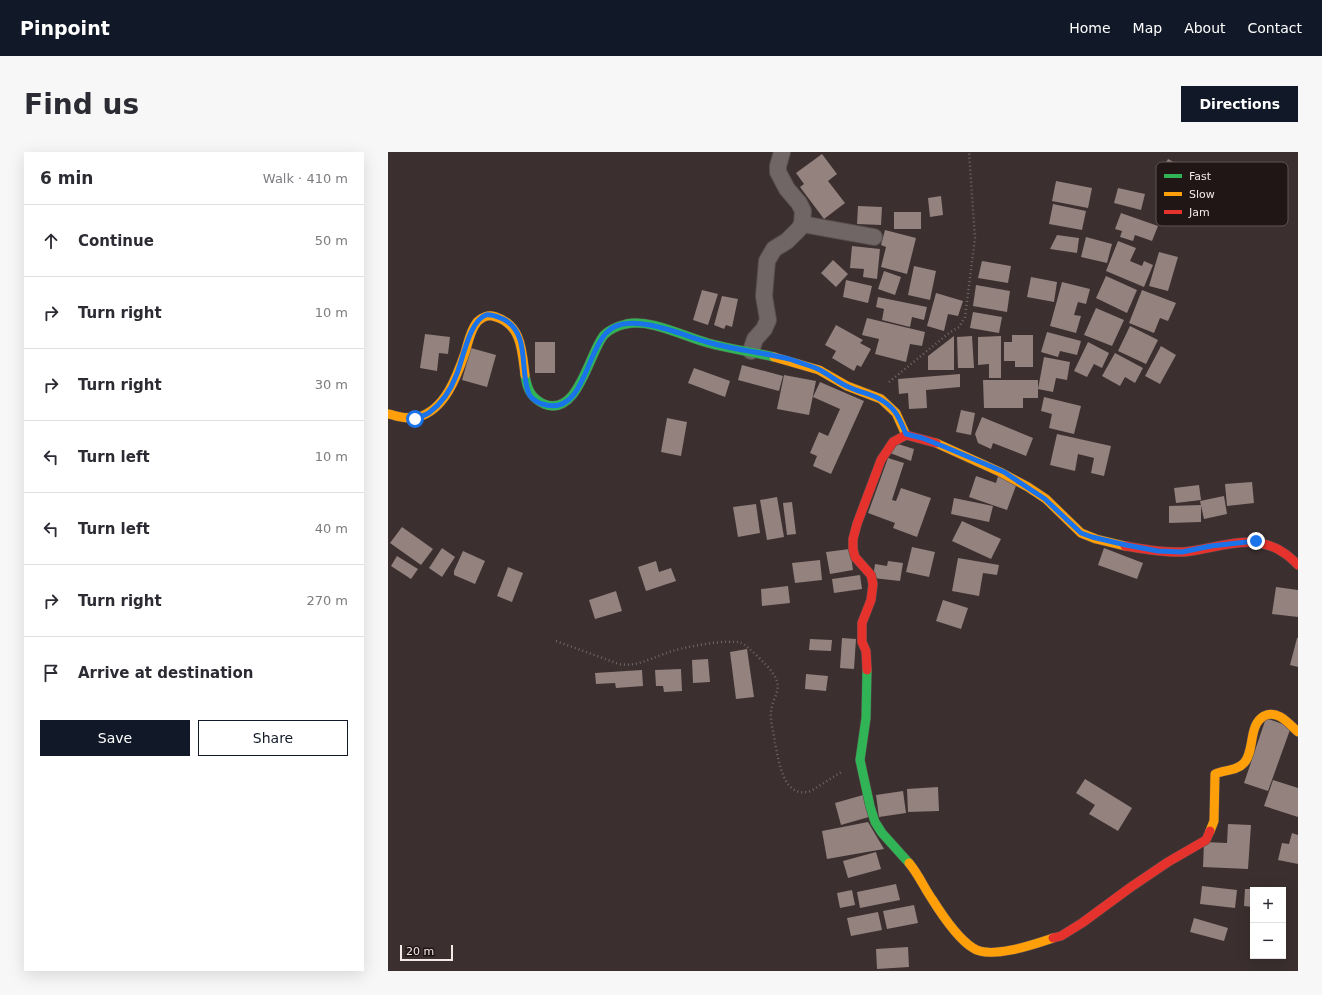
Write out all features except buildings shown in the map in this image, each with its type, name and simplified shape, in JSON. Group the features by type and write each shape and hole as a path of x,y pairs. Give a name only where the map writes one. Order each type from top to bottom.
{"street":[{"path":"752,351 755,339 764,329 768,320 764,296 767,261 774,249 788,241 799,230 802,224 802,212 799,203 788,189 778,172 782,152"},
{"path":"802,224 874,237"},
{"path":"388,414 399,419 415,419 430,413 443,399 456,376 477,321 486,316 494,315 506,321 515,329 522,348 530,396 537,402 548,406 560,406 570,399 581,385 596,349 604,336 613,328 626,324 648,325 668,329 709,343 788,359 817,369 851,388 873,395 884,401 897,412 906,434"},
{"path":"1298,565 1292,558 1280,550 1271,545 1256,541 1211,546 1182,552 1158,551 1092,537 1081,533 1045,499 1004,472 922,438 906,434 892,442 881,460 856,524 853,539 855,557 871,575 873,584 871,600 862,623 862,642 866,651 867,674 866,718 862,736 860,760 870,806 875,822 882,833 917,872 932,898 961,938 974,949 986,952 1017,949 1061,936 1082,924 1131,887 1168,862 1206,840 1214,821 1215,774 1220,771 1240,767 1243,764 1249,754 1254,732 1263,716 1270,715 1284,718 1298,732"},
{"path":"1280,550 1298,550"}],"path":[{"path":"873,395 959,327 965,317 975,238 970,152"},
{"path":"556,641 625,665 637,664 678,649 732,641 741,642 771,671 776,681 777,691 772,707 771,720 779,762 784,780 788,785 800,792 806,793 860,760"}],"traffic: fast":[{"path":"525,375 530,392 540,402 556,406 566,402 581,382 604,335 617,327 636,323 657,326 716,345 774,357"},
{"path":"867,670 866,718 860,760 870,806 875,822 882,833 909,863"}],"traffic: slow":[{"path":"388,414 414,418 427,413 436,407 443,400 454,382 471,333 477,322 486,316 493,316 505,321 516,333 521,349 525,375"},
{"path":"774,357 819,370 847,386 881,399 896,413 906,435"},
{"path":"936,443 1000,472 1028,487 1046,499 1081,533 1096,539 1125,546"},
{"path":"1210,831 1214,821 1215,774 1238,768 1244,763 1250,752 1254,732 1259,720 1264,716 1274,714 1283,718 1298,732"},
{"path":"909,863 950,926 967,944 973,948 981,951 1001,952 1053,938"}],"traffic: jam":[{"path":"867,670 866,651 862,642 862,623 871,600 873,584 871,575 855,557 853,539 857,524 881,460 893,442 906,435 936,443"},
{"path":"1125,546 1161,551 1183,552 1235,543 1260,543 1284,553 1298,565"},
{"path":"1053,938 1061,936 1082,923 1168,862 1206,840 1210,831"}],"route":[{"path":"415,419 430,413 443,399 456,376 477,321 486,316 494,315 506,321 515,329 522,348 530,396 537,402 548,406 560,406 570,399 581,385 596,349 604,336 613,328 626,324 648,325 668,329 709,343 788,359 817,369 851,388 873,395 884,401 897,412 906,434 922,438 1004,472 1045,499 1081,533 1092,537 1158,551 1182,552 1211,546 1256,541"}]}
